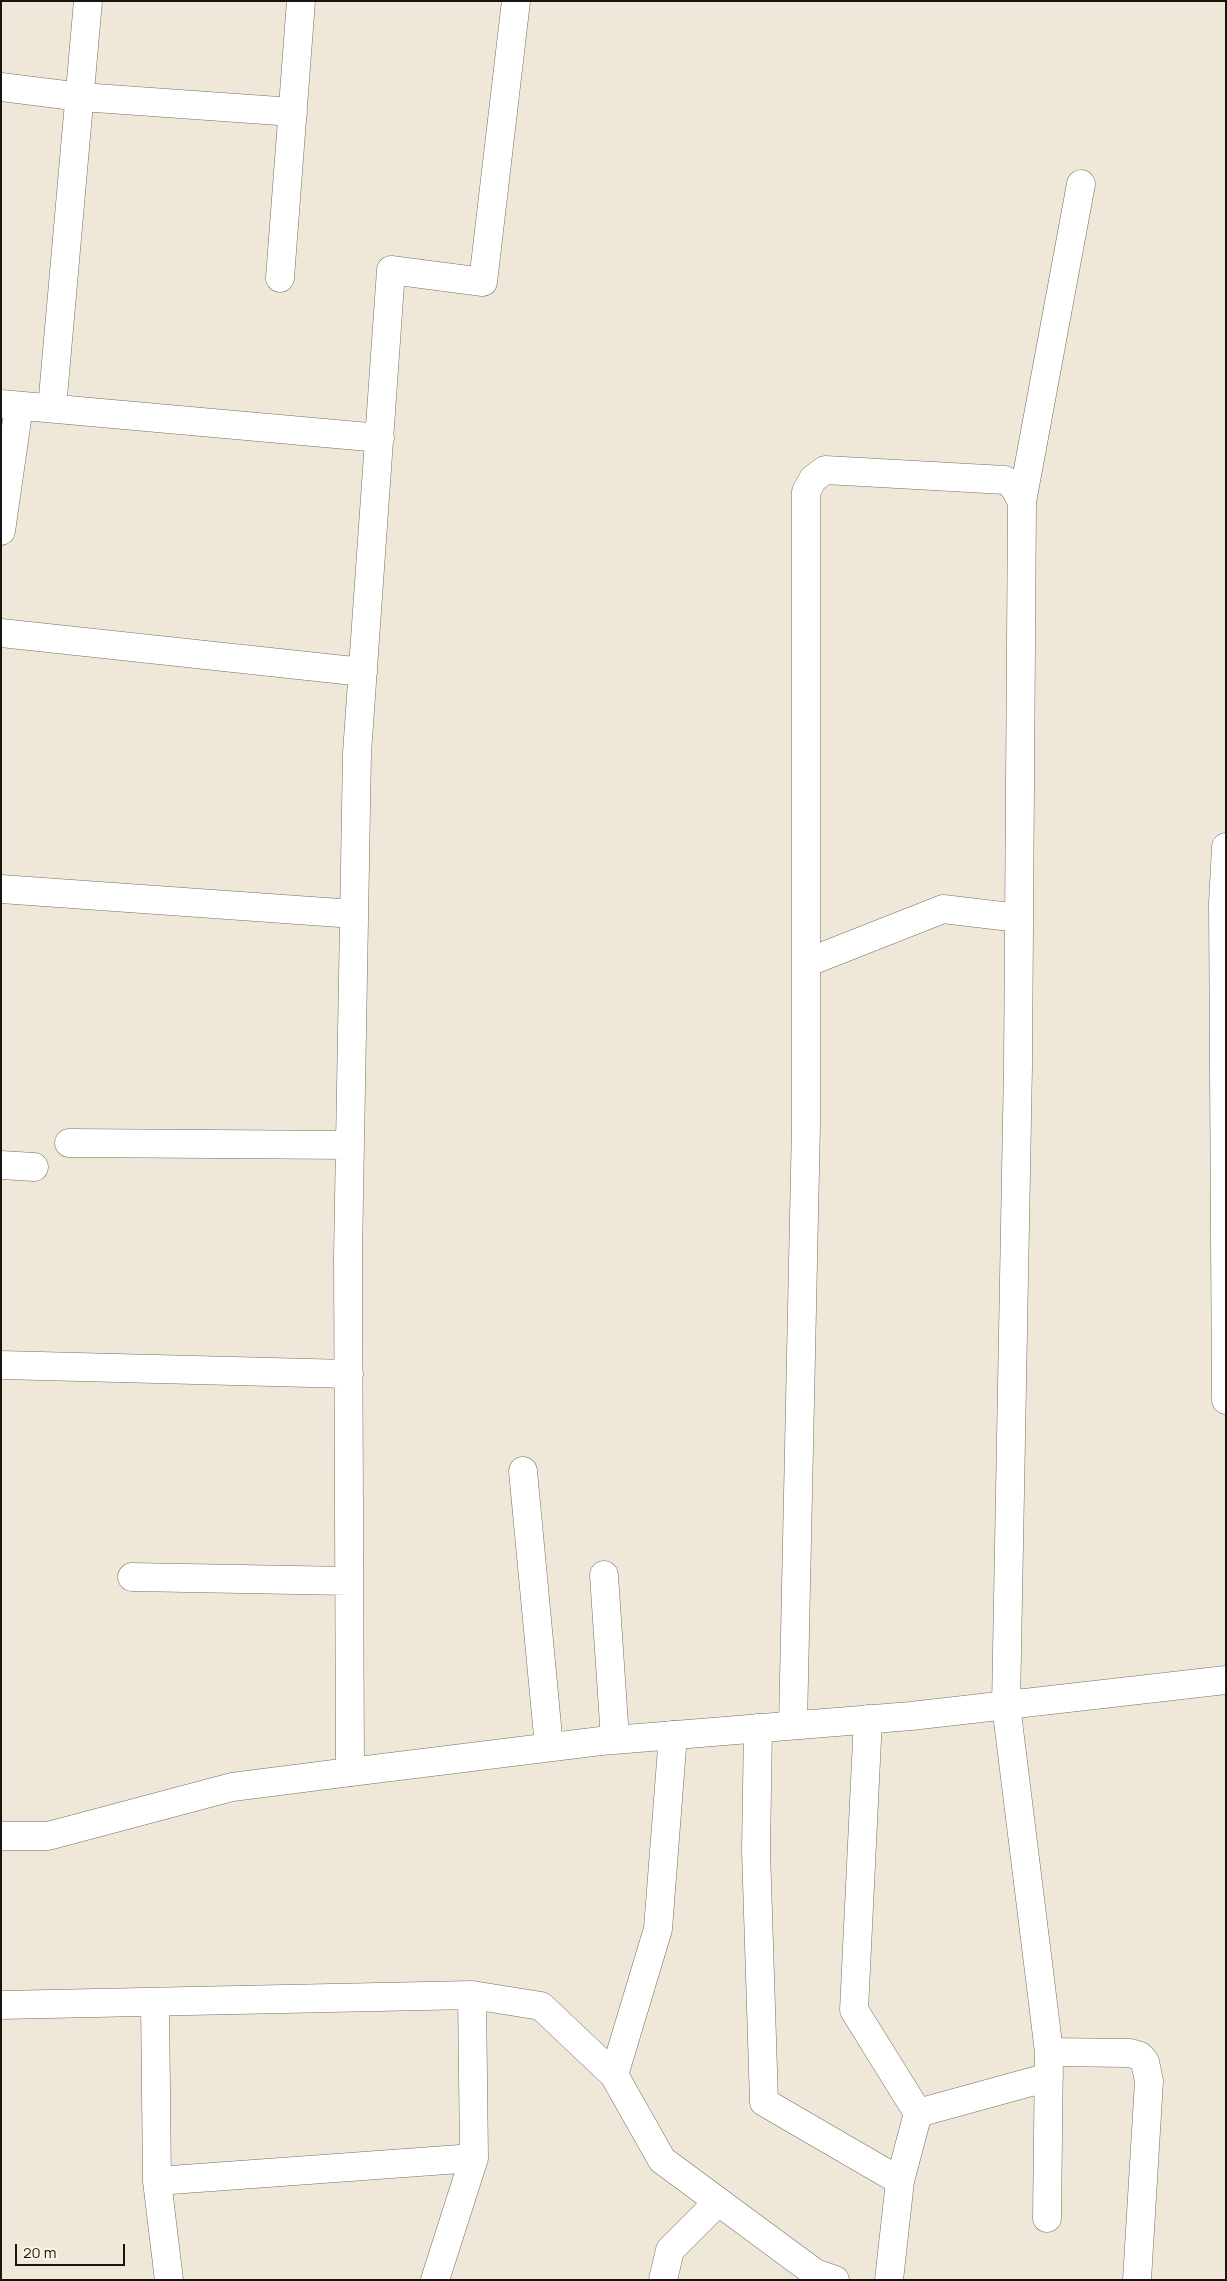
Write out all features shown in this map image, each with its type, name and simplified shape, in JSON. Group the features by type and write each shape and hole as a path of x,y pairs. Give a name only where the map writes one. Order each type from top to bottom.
{"street":[{"path":"52,408 88,1"},
{"path":"280,278 301,1"},
{"path":"350,1772 350,1145 357,753 392,270 483,282 516,1"},
{"path":"1,87 81,97 293,112"},
{"path":"1047,2218 1049,2065 1006,1705 1018,1066 1022,502 1081,184"},
{"path":"1,531 10,405 380,438"},
{"path":"793,1725 806,1124 806,492 813,479 825,470 1005,480 1014,487 1022,502"},
{"path":"1,633 363,672"},
{"path":"1226,846 1222,903 1226,1400"},
{"path":"1,889 354,914"},
{"path":"806,963 943,909 1019,918"},
{"path":"68,1143 350,1145"},
{"path":"1,1165 34,1167"},
{"path":"1,1365 349,1374"},
{"path":"522,1471 549,1747"},
{"path":"604,1575 615,1739"},
{"path":"132,1577 349,1581"},
{"path":"1,1836 48,1836 232,1787 615,1739 868,1719 1226,1680"},
{"path":"868,1719 854,2010 918,2113 900,2181 889,2280"},
{"path":"758,1728 756,1850 764,2102 900,2181"},
{"path":"614,2075 658,1929 673,1735"},
{"path":"434,2280 474,2158 472,1995"},
{"path":"1,2005 472,1995 541,2006 614,2075 662,2160 815,2273 835,2280"},
{"path":"155,2003 157,2181 170,2280"},
{"path":"918,2113 1049,2065 1130,2053 1140,2056 1145,2062 1149,2081 1137,2280"},
{"path":"157,2181 474,2158"},
{"path":"663,2280 670,2250 718,2202"}]}
